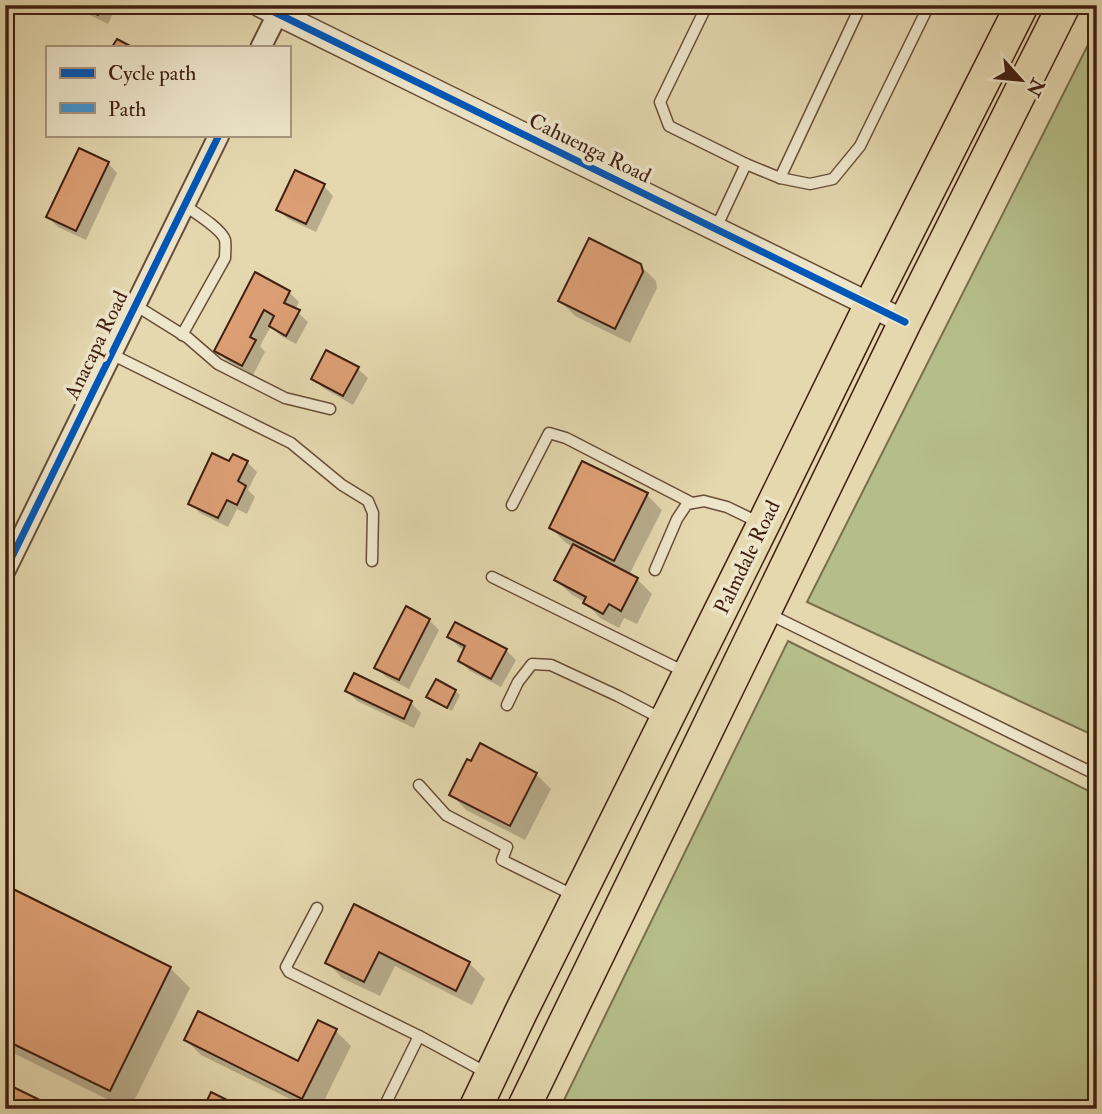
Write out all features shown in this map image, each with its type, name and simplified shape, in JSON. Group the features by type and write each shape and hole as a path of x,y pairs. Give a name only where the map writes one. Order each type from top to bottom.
{"highway":[{"name":"Palmdale Road","path":"475,1109 870,306 1022,5"},
{"name":"Palmdale Road","path":"523,1109 905,322 1064,5"}],"street":[{"name":"Cahuenga Road","path":"273,8 905,322"},
{"path":"261,46 273,8"},
{"name":"Anacapa Road","path":"5,571 218,136"}],"lane":[{"path":"707,5 660,102 669,126 780,178 810,184 833,178 860,146 929,5"},
{"path":"780,178 861,5"},
{"path":"715,229 746,164"},
{"path":"182,335 225,258 226,247 225,237 220,231 184,205"},
{"path":"135,305 182,335 218,364 285,398 330,409"},
{"path":"111,354 291,443 342,485 368,501 373,513 372,561"},
{"path":"512,505 549,433 566,438 692,503"},
{"path":"655,570 677,519 687,504 704,501 727,507 763,525"},
{"path":"492,577 689,674"},
{"path":"765,611 1097,775"},
{"path":"507,705 518,682 532,664 551,665 618,695 666,721"},
{"path":"419,785 446,815 508,847 502,860 578,898"},
{"path":"317,908 286,967 289,972 491,1075"},
{"path":"383,1109 419,1036"}],"green space":[{"path":"1097,27 1097,737 807,602"},
{"path":"788,641 1097,795 1097,1109 577,1109 563,1102"}],"building":[{"path":"77,5 103,5 98,15"},
{"path":"117,39 130,46 113,46"},
{"path":"79,148 109,162 76,231 46,217"},
{"path":"295,170 325,184 306,224 276,210"},
{"path":"589,238 641,264 643,272 615,329 558,301"},
{"path":"255,272 290,291 284,303 300,310 286,336 269,326 274,316 264,310 250,337 256,340 242,366 214,351"},
{"path":"326,350 359,367 343,396 311,379"},
{"path":"212,453 229,461 233,454 248,461 238,481 246,486 237,505 227,500 218,518 188,504"},
{"path":"582,461 648,493 614,561 549,528"},
{"path":"573,544 638,578 621,611 609,604 603,614 583,603 586,597 554,580"},
{"path":"406,606 430,619 399,680 374,668"},
{"path":"455,622 507,649 491,679 458,661 465,646 447,637"},
{"path":"354,673 412,701 404,719 345,691"},
{"path":"436,679 456,690 447,708 426,697"},
{"path":"480,743 537,773 510,826 449,795 467,759 471,761"},
{"path":"5,885 171,967 110,1091 5,1040"},
{"path":"354,904 470,962 456,991 379,952 364,982 325,963"},
{"path":"198,1011 298,1061 318,1020 337,1029 302,1099 184,1040"},
{"path":"5,1083 58,1109 5,1109"},
{"path":"211,1092 245,1109 203,1109"}],"marked path":[{"path":"524,1107 528,1109"}],"cycle path":[{"path":"260,5 905,322"},
{"path":"5,571 219,136"}]}
